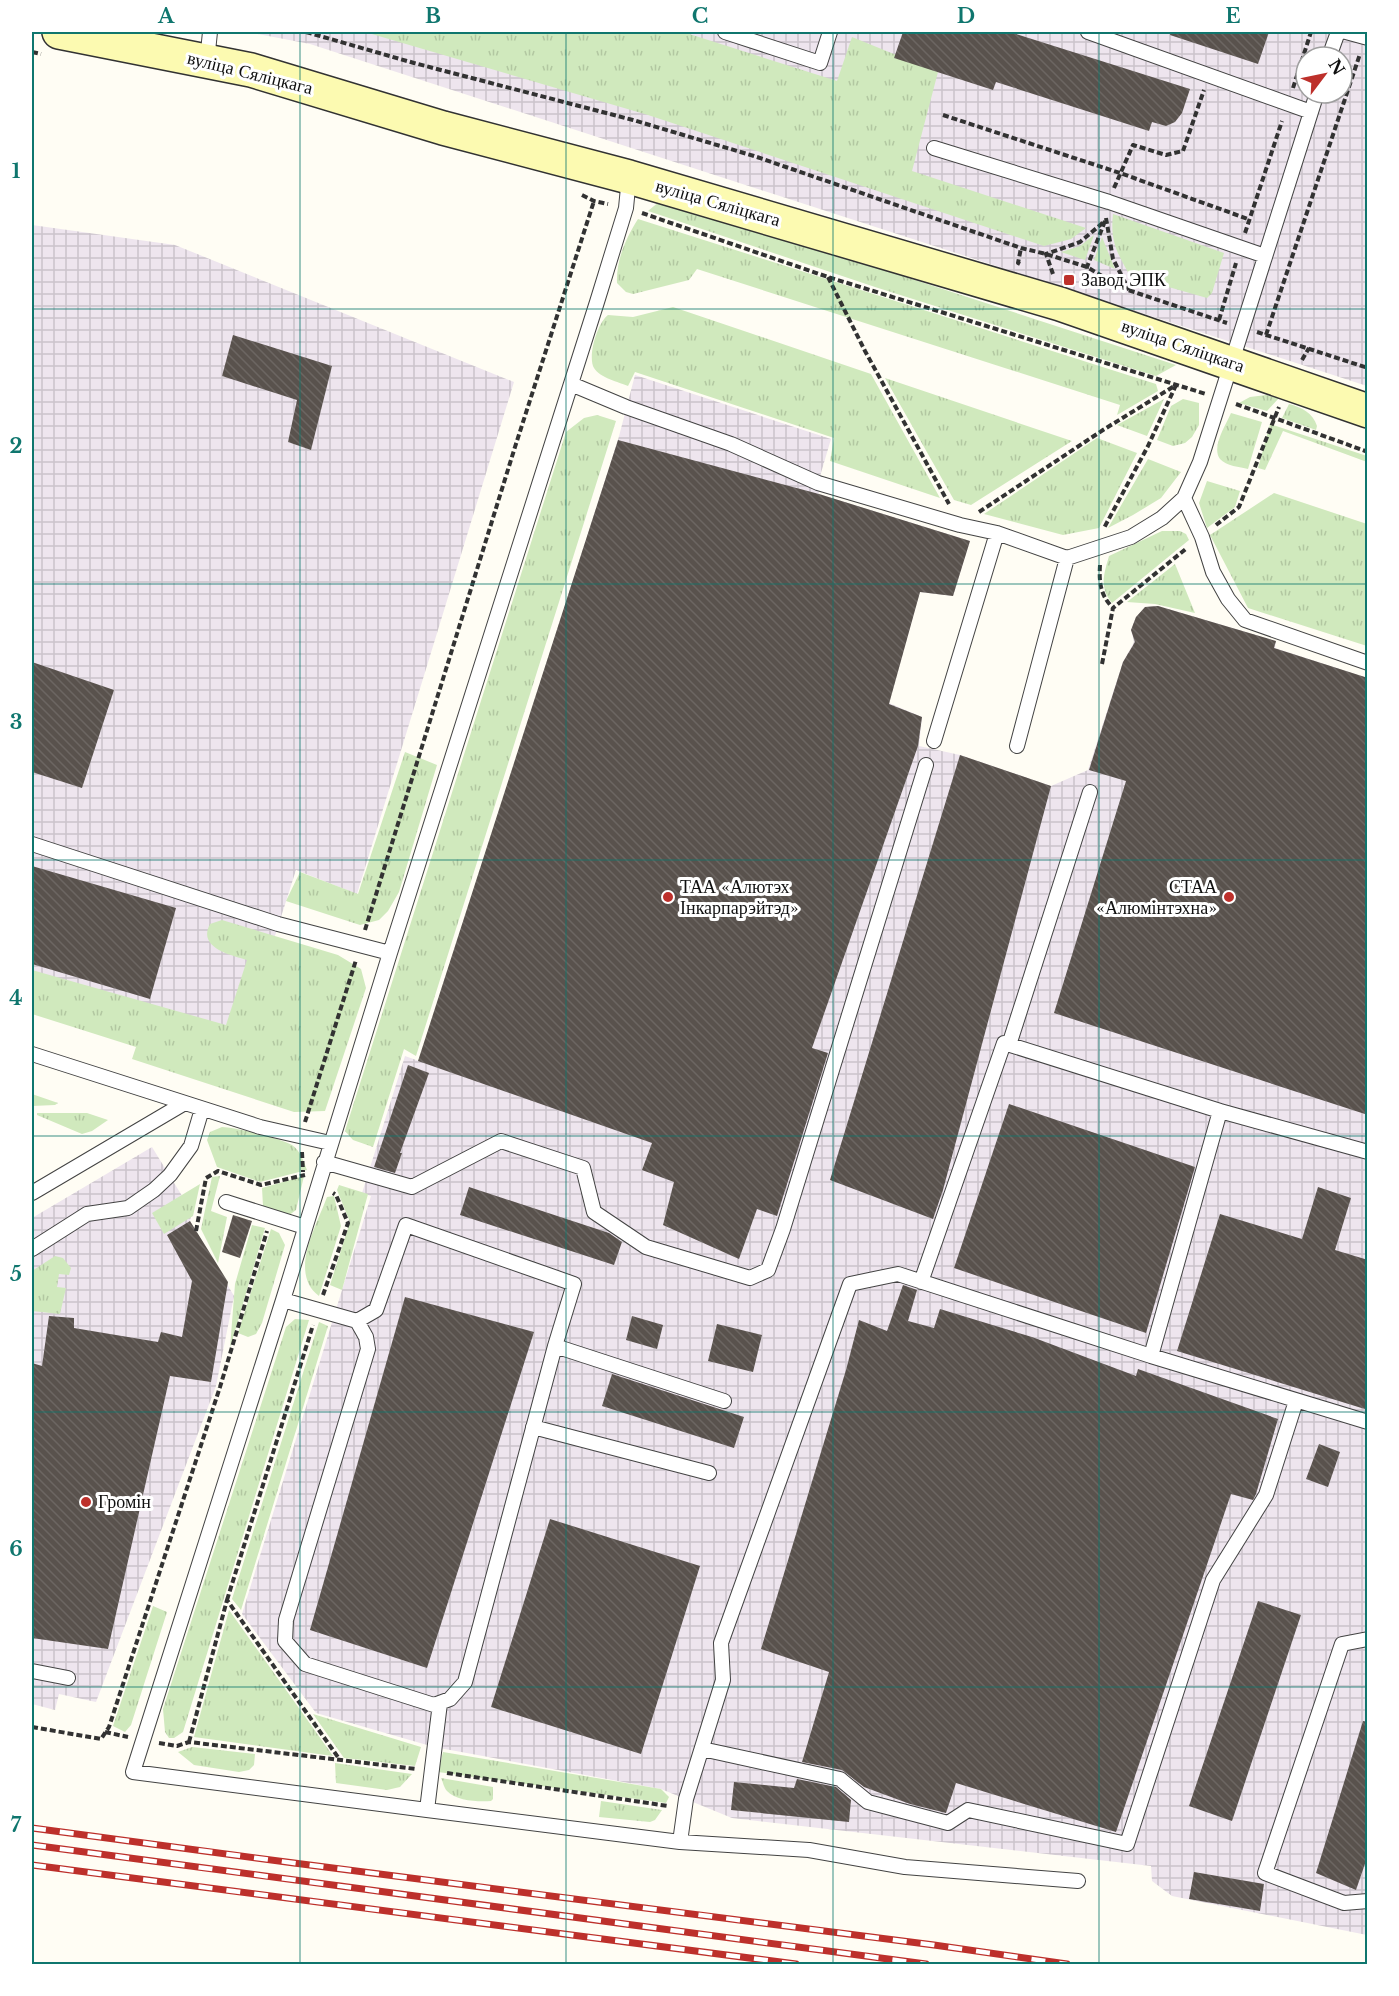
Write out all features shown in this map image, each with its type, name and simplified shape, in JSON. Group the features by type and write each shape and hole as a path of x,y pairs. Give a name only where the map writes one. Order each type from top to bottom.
{"main road":[{"name":"вуліца Сяліцкага","path":"59,32 209,46 251,70 443,128 628,192 1060,304 1368,411"}],"lane":[{"path":"725,32 820,63 830,32"},
{"path":"1088,32 1311,112"},
{"path":"1346,32 1366,37"},
{"path":"571,384 626,407 731,444 818,483 960,525 997,533 1067,558 1131,537 1162,518 1184,498 1200,462 1313,105"},
{"path":"934,148 1109,202 1265,256"},
{"path":"628,192 571,384 133,1772 680,1842 809,1850 905,1867 1078,1881"},
{"path":"1184,498 1202,537 1213,572 1228,599 1245,620 1368,663"},
{"path":"934,741 997,533"},
{"path":"1017,746 1067,558"},
{"path":"324,1162 412,1187 501,1141 583,1168 594,1212 645,1247 750,1278 768,1270 926,765"},
{"path":"1009,1045 1090,792"},
{"path":"32,844 278,924 390,953"},
{"path":"921,1281 1004,1043 1220,1111 1368,1152"},
{"path":"32,1054 260,1127 330,1143"},
{"path":"32,1193 183,1104"},
{"path":"32,1249 87,1214 128,1208 154,1190 170,1175 191,1146 202,1109"},
{"path":"1151,1356 1220,1111"},
{"path":"226,1202 304,1227"},
{"path":"282,1300 357,1320 376,1310 406,1225 574,1284 555,1346 465,1682 450,1699 434,1705 305,1664 285,1641 286,1620 368,1349 366,1337 357,1320"},
{"path":"680,1842 685,1809 723,1680 721,1643 850,1284 898,1274 1151,1356 1368,1422"},
{"path":"555,1346 724,1401"},
{"path":"702,1749 840,1779 868,1802 948,1823 968,1810 1127,1844 1213,1580 1266,1495 1296,1401"},
{"path":"533,1427 709,1473"},
{"path":"1368,1639 1342,1644 1265,1873 1344,1903 1368,1901"},
{"path":"32,1671 68,1678"},
{"path":"427,1810 440,1703"}],"path":[{"path":"306,32 754,156 1020,248 1087,267 1122,288 1368,368"},
{"path":"1218,320 1248,219 1311,32"},
{"path":"1266,335 1366,37"},
{"path":"1084,284 1087,267 1105,221 1109,202 1133,145 1166,156 1183,151 1209,74"},
{"path":"943,115 1120,173 1248,219"},
{"path":"189,1742 227,1600 318,1310 348,1223 336,1195 317,1185 304,1174 300,1136 514,447 594,201 628,192 828,277 1176,385 1368,452"},
{"path":"1046,254 1080,242 1105,221"},
{"path":"1105,221 1113,258 1129,290"},
{"path":"1046,254 1053,275"},
{"path":"828,277 865,351 960,525 1103,430 1176,385"},
{"path":"1113,608 1106,601 1099,582 1103,529 1148,446 1176,385"},
{"path":"196,1231 206,1178 218,1171 261,1185 304,1174"},
{"path":"32,1727 101,1739 109,1726 220,1387 272,1216"},
{"path":"227,1600 341,1760"},
{"path":"105,1732 177,1746 189,1742 432,1771 685,1809"}],"shaded area":[{"path":"247,32 1367,32 1367,386 310,44"},
{"path":"32,225 175,245 514,382 357,894 296,870 234,1064 32,998"},
{"path":"635,375 831,439 818,483 819,494 970,541 953,596 920,592 889,703 922,717 919,746 960,755 1051,786 1088,770 1123,662 1134,642 1131,630 1136,617 1145,607 1158,606 1276,641 1275,648 1367,678 1367,1935 1172,1896 1152,1881 1151,1866 732,1818 661,1789 434,1747 316,1713 242,1614 371,1196 362,1193 405,1056 419,1061 618,440"},
{"path":"152,1147 192,1212 190,1221 234,1296 216,1386 96,1702 59,1694 55,1710 32,1704 32,1218"}],"green space":[{"path":"365,32 683,32 837,81 852,37 938,72 912,171 1086,228 1071,239 1044,246 648,115"},
{"path":"660,201 798,242 1176,365 1156,376 875,287 648,211"},
{"path":"1113,214 1224,253 1212,293 1207,298 1130,276 1116,246"},
{"path":"638,219 1156,384 1158,391 1117,415 1120,405 697,269 689,280 633,294 626,292 617,283 618,266 626,242"},
{"path":"1094,235 1085,260 1061,252 1080,246"},
{"path":"1102,237 1115,269 1094,260"},
{"path":"673,307 871,374 940,498 830,461 834,438 635,372 628,386 605,377 594,368 592,356 595,340 608,315 633,317"},
{"path":"885,378 1072,441 971,505 954,500"},
{"path":"1266,395 1279,398 1267,411 1239,403 1250,397"},
{"path":"1164,399 1147,436 1117,425"},
{"path":"1183,399 1199,403 1199,425 1192,437 1185,443 1173,446 1157,440 1171,406"},
{"path":"1289,404 1310,414 1317,426 1316,430 1282,418"},
{"path":"1231,413 1262,422 1248,469 1226,463 1220,459 1218,454 1218,442"},
{"path":"597,415 616,421 416,1056 404,1049 373,1147 353,1140 345,1131 566,432 584,418"},
{"path":"1270,424 1367,456 1367,462 1283,431 1265,470 1258,468"},
{"path":"1097,438 1137,453 1099,528 1063,535 984,514"},
{"path":"1148,459 1181,472 1161,498 1108,528"},
{"path":"1207,481 1240,491 1235,507 1207,528 1199,503"},
{"path":"1274,493 1367,524 1367,646 1248,608 1210,535"},
{"path":"1162,531 1180,531 1186,534 1189,540 1112,603 1104,586 1104,575 1109,556"},
{"path":"1175,564 1195,613 1155,604 1127,602"},
{"path":"405,752 437,765 399,892 388,911 379,920 360,925 286,901 300,872 358,894"},
{"path":"222,920 338,955 361,969 366,988 325,1111 294,1112 132,1059 136,1047 32,1014 32,970 226,1025 247,960 218,949 208,939 207,932 210,924"},
{"path":"32,1094 58,1103 32,1106"},
{"path":"37,1113 87,1113 108,1120 92,1131 82,1134 37,1115"},
{"path":"222,1127 258,1134 292,1145 299,1153 307,1170 260,1182 217,1167 207,1140 210,1132"},
{"path":"220,1176 211,1211 227,1217 218,1263 201,1229 212,1177"},
{"path":"304,1176 296,1210 288,1216 271,1212 263,1206 262,1188"},
{"path":"200,1184 193,1216 164,1234 152,1213"},
{"path":"339,1185 368,1194 342,1290 330,1285 350,1222 337,1190"},
{"path":"334,1196 341,1226 319,1296 310,1286 305,1262 312,1235 327,1197"},
{"path":"252,1225 265,1228 230,1348 235,1284"},
{"path":"271,1229 279,1233 285,1245 262,1323 256,1334 248,1337 238,1333"},
{"path":"55,1256 63,1258 71,1268 69,1275 59,1274 57,1287 66,1288 60,1314 32,1311 32,1271"},
{"path":"295,1319 309,1320 183,1732 174,1738 169,1738 165,1732 163,1709 286,1327"},
{"path":"319,1322 328,1326 241,1610 232,1599"},
{"path":"153,1606 167,1612 131,1725 125,1732 113,1726"},
{"path":"229,1610 333,1756 194,1737"},
{"path":"313,1714 421,1747 415,1766 344,1758"},
{"path":"192,1747 255,1754 254,1765 249,1770 239,1772 194,1765 178,1752"},
{"path":"443,1752 661,1789 669,1797 666,1803 438,1772"},
{"path":"335,1763 412,1774 400,1787 387,1790 336,1783"},
{"path":"441,1778 493,1787 493,1799 480,1801 456,1797 446,1790"},
{"path":"601,1801 662,1810 655,1820 650,1822 599,1817"}],"building":[{"path":"903,32 1010,32 1190,89 1182,113 1175,122 1166,126 1152,122 1149,131 996,82 993,90 894,58"},
{"path":"1171,32 1269,32 1258,64 1170,35"},
{"path":"233,335 332,366 311,450 288,442 297,400 222,376"},
{"name":"ТАА «Алютэх Інкарпарэйтэд»","path":"618,440 819,494 970,541 953,596 920,592 889,704 922,717 918,746 812,1048 828,1053 777,1216 757,1209 739,1259 663,1225 674,1182 642,1170 652,1143 418,1061"},
{"name":"СТАА «Алюмінтэхна»","path":"1158,606 1276,641 1274,648 1368,678 1368,1115 1054,1013 1126,781 1089,770 1123,662 1135,642 1131,630 1136,617 1145,607"},
{"path":"32,662 114,690 82,788 32,772"},
{"path":"960,755 1051,786 943,1190 933,1219 830,1180"},
{"path":"32,866 176,908 150,999 32,964"},
{"path":"408,1065 429,1073 395,1173 374,1167"},
{"path":"1009,1104 1195,1167 1146,1333 954,1268"},
{"path":"469,1187 609,1233 622,1242 614,1265 460,1215"},
{"path":"1318,1187 1351,1198 1335,1250 1368,1260 1368,1410 1177,1351 1220,1214 1302,1239"},
{"path":"233,1215 252,1221 240,1258 222,1252"},
{"name":"Громін","path":"190,1221 228,1282 211,1382 170,1376 108,1649 32,1638 32,1363 42,1366 49,1316 74,1318 74,1328 158,1342 161,1332 182,1337 192,1281 167,1235"},
{"path":"903,1285 917,1290 908,1321 934,1328 940,1309 1032,1337 1136,1376 1138,1369 1278,1419 1253,1500 1231,1494 1116,1832 956,1783 946,1813 910,1804 864,1787 842,1770 802,1762 829,1672 761,1649 846,1370 859,1320 887,1331"},
{"path":"405,1297 534,1332 427,1668 310,1630"},
{"path":"632,1316 663,1325 657,1349 626,1340"},
{"path":"717,1324 762,1335 753,1372 708,1361"},
{"path":"612,1374 744,1417 734,1448 602,1406"},
{"path":"1319,1444 1340,1452 1328,1487 1306,1479"},
{"path":"550,1519 700,1566 641,1754 491,1707"},
{"path":"1258,1601 1301,1615 1232,1821 1189,1806"},
{"path":"1363,1721 1368,1722 1368,1855 1356,1890 1316,1873"},
{"path":"797,1779 836,1787 851,1800 849,1822 731,1810 734,1782 794,1788"},
{"path":"1194,1872 1264,1884 1260,1911 1189,1899"}],"railway":[{"path":"32,1828 1067,1964"},
{"path":"32,1845 926,1964"},
{"path":"32,1865 796,1964"}],"place":[{"name":"Завод ЭПК","path":"1069,280"},
{"name":"ТАА «Алютэх Інкарпарэйтэд»","path":"668,897"},
{"name":"СТАА «Алюмінтэхна»","path":"1229,897"},
{"name":"Громін","path":"86,1502"}]}
